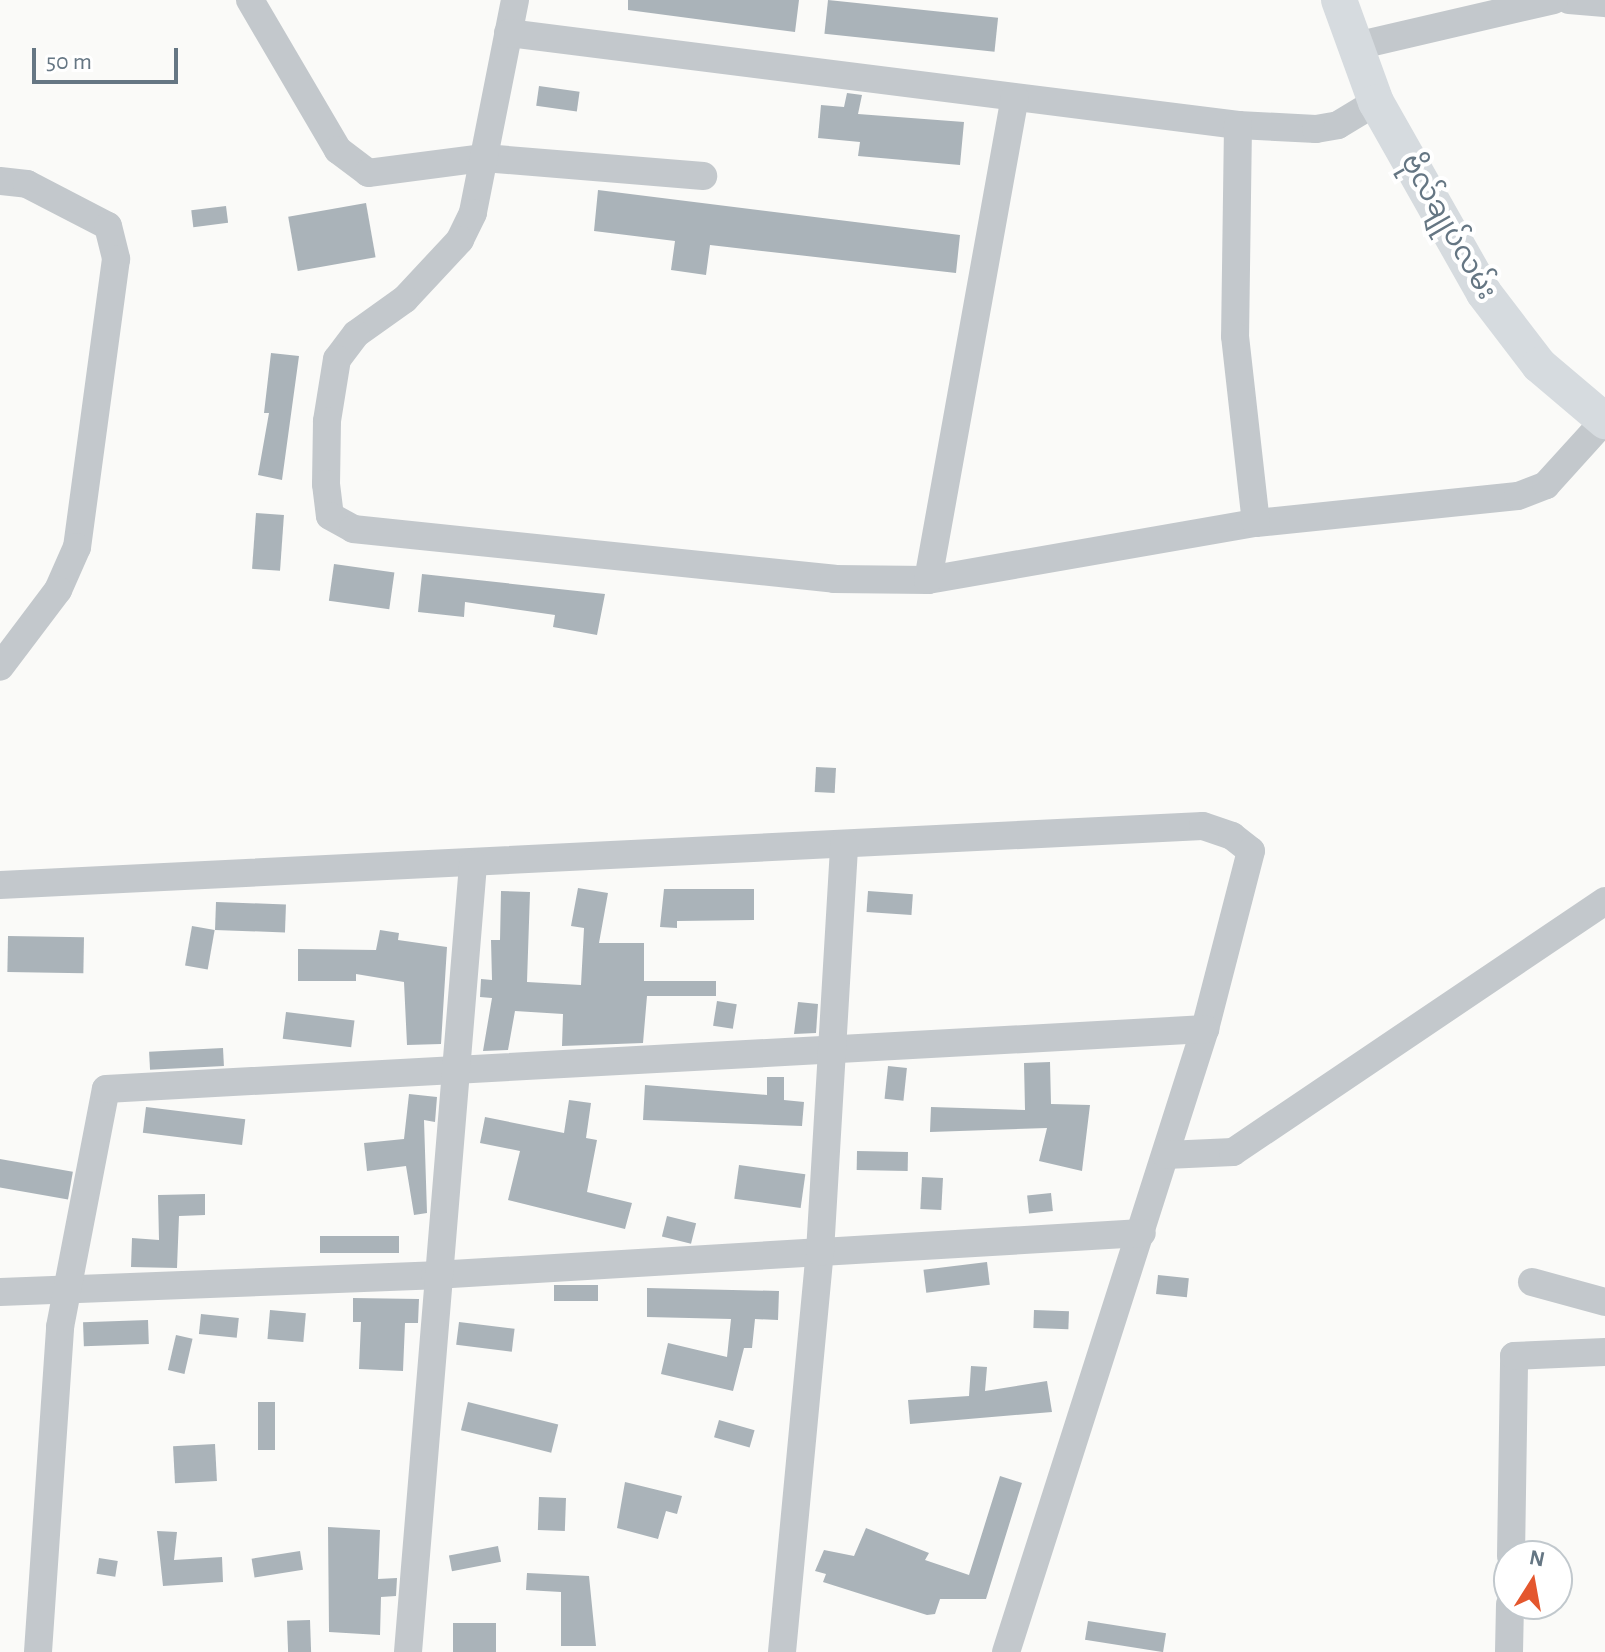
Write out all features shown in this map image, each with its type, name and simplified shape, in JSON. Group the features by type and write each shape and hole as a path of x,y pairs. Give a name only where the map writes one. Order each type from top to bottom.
{"main road":[{"name":"ဗိုလ်ချုပ်လမ်း","path":"1339,0 1376,102 1484,293 1539,365 1605,421"}],"street":[{"path":"250,0 338,150 356,168 368,173 484,158 703,176"},
{"path":"515,0 473,213 460,240 405,299 356,334 337,359 327,421 330,516 353,529 448,544 834,579 928,580 1256,523 1518,496 1546,485 1605,421"},
{"path":"1356,46 1554,0"},
{"path":"1569,0 1605,3"},
{"path":"508,33 1238,125 1338,125 1376,102"},
{"path":"928,580 1015,98"},
{"path":"1238,125 1235,336 1256,523"},
{"path":"0,181 27,184 108,226 116,259 77,547 58,590 0,667"},
{"path":"0,885 473,865 1203,826 1232,836 1251,851 1205,1029 1006,1652"},
{"path":"782,1652 820,1252 844,845"},
{"path":"408,1652 435,1275 473,865"},
{"path":"1166,1155 1233,1152 1605,901"},
{"path":"38,1652 60,1327 69,1291 74,1229 106,1089 1205,1029"},
{"path":"0,1292 435,1275 1142,1233"},
{"path":"1532,1282 1605,1302"},
{"path":"1511,1540 1514,1356 1605,1352"},
{"path":"1509,1652 1510,1620"}],"building":[{"path":"628,0 799,0 795,32 628,10"},
{"path":"828,0 998,18 995,52 824,34"},
{"path":"539,86 580,92 577,112 536,106"},
{"path":"847,93 862,95 858,114 964,122 960,165 858,156 860,142 818,138 821,105 844,107"},
{"path":"598,190 960,235 956,273 710,245 706,275 671,270 675,241 594,231"},
{"path":"366,203 376,257 298,271 288,217"},
{"path":"226,206 228,223 193,227 191,210"},
{"path":"271,353 299,356 282,480 258,475 269,413 264,413"},
{"path":"256,513 284,515 280,571 252,569"},
{"path":"334,564 394,572 389,609 329,601"},
{"path":"422,574 605,594 597,635 553,627 555,615 465,602 464,617 418,612"},
{"path":"816,767 836,768 835,793 815,792"},
{"path":"578,888 608,893 599,943 644,943 644,981 716,981 716,996 647,996 643,1043 562,1046 563,1014 515,1011 508,1050 483,1051 492,998 480,997 481,979 492,980 491,940 500,940 501,891 530,892 527,982 581,985 584,928 571,926"},
{"path":"664,889 754,889 754,920 677,921 677,928 660,927"},
{"path":"868,891 913,894 911,915 867,912"},
{"path":"216,902 286,904 285,932 215,930"},
{"path":"192,926 215,930 208,969 185,965"},
{"path":"380,930 399,933 398,940 447,947 441,1044 407,1045 404,982 356,974 356,981 298,981 298,949 376,950"},
{"path":"8,936 84,937 83,973 7,972"},
{"path":"717,1001 737,1004 733,1029 713,1026"},
{"path":"798,1002 818,1004 816,1033 794,1034"},
{"path":"286,1012 354,1020 351,1047 283,1039"},
{"path":"223,1048 224,1066 150,1070 149,1052"},
{"path":"1050,1062 1051,1104 1090,1105 1082,1171 1039,1161 1047,1128 930,1132 931,1107 1025,1110 1024,1063"},
{"path":"888,1066 907,1068 903,1101 885,1099"},
{"path":"767,1077 784,1077 784,1100 804,1102 802,1126 643,1120 645,1085 767,1095"},
{"path":"409,1094 437,1097 435,1122 424,1120 427,1213 414,1215 406,1166 367,1171 364,1143 404,1139"},
{"path":"569,1100 591,1103 586,1138 597,1140 587,1192 632,1203 625,1229 508,1200 520,1151 480,1143 485,1117 564,1133"},
{"path":"146,1107 245,1119 242,1145 143,1133"},
{"path":"857,1151 908,1152 908,1171 857,1170"},
{"path":"0,1159 73,1172 68,1199 0,1187"},
{"path":"739,1165 805,1174 801,1208 734,1199"},
{"path":"922,1177 943,1178 941,1210 920,1209"},
{"path":"1051,1193 1053,1211 1029,1213 1027,1196"},
{"path":"205,1194 205,1215 179,1216 177,1268 131,1267 132,1238 159,1240 158,1195"},
{"path":"667,1216 696,1223 691,1244 662,1236"},
{"path":"320,1236 399,1236 399,1253 320,1253"},
{"path":"987,1262 990,1285 926,1293 923,1270"},
{"path":"1158,1275 1189,1278 1187,1297 1156,1294"},
{"path":"554,1285 598,1285 598,1301 554,1301"},
{"path":"647,1288 779,1291 778,1320 755,1319 752,1348 744,1348 733,1391 661,1374 668,1343 727,1357 731,1319 647,1317"},
{"path":"353,1298 419,1299 418,1323 405,1323 403,1371 359,1369 361,1322 353,1322"},
{"path":"270,1310 306,1313 303,1342 267,1339"},
{"path":"1034,1310 1069,1311 1068,1329 1033,1328"},
{"path":"201,1314 239,1318 237,1338 199,1334"},
{"path":"148,1320 149,1344 84,1346 83,1322"},
{"path":"459,1322 515,1329 512,1352 456,1345"},
{"path":"176,1335 193,1339 184,1374 168,1370"},
{"path":"971,1366 987,1367 985,1391 1047,1381 1052,1412 910,1424 908,1400 969,1396"},
{"path":"258,1402 275,1402 275,1450 258,1450"},
{"path":"468,1402 558,1424 551,1453 461,1430"},
{"path":"719,1420 755,1430 750,1448 714,1437"},
{"path":"215,1444 217,1481 175,1483 173,1446"},
{"path":"1000,1476 1022,1483 986,1599 940,1599 935,1614 927,1615 823,1582 826,1574 815,1571 824,1550 854,1556 866,1528 929,1553 925,1560 969,1575"},
{"path":"625,1482 682,1496 677,1514 666,1511 658,1539 617,1528"},
{"path":"539,1497 566,1498 565,1531 538,1530"},
{"path":"328,1527 380,1530 378,1579 397,1578 396,1596 381,1597 380,1635 329,1632"},
{"path":"157,1531 177,1532 174,1560 222,1557 223,1582 163,1586"},
{"path":"498,1546 501,1562 452,1571 449,1556"},
{"path":"300,1551 303,1570 255,1577 252,1559"},
{"path":"99,1558 118,1561 115,1577 96,1574"},
{"path":"527,1573 589,1576 596,1646 561,1646 561,1592 526,1590"},
{"path":"310,1620 311,1652 288,1652 287,1621"},
{"path":"1088,1621 1166,1633 1163,1652 1085,1640"},
{"path":"453,1623 496,1623 496,1652 453,1652"}]}
